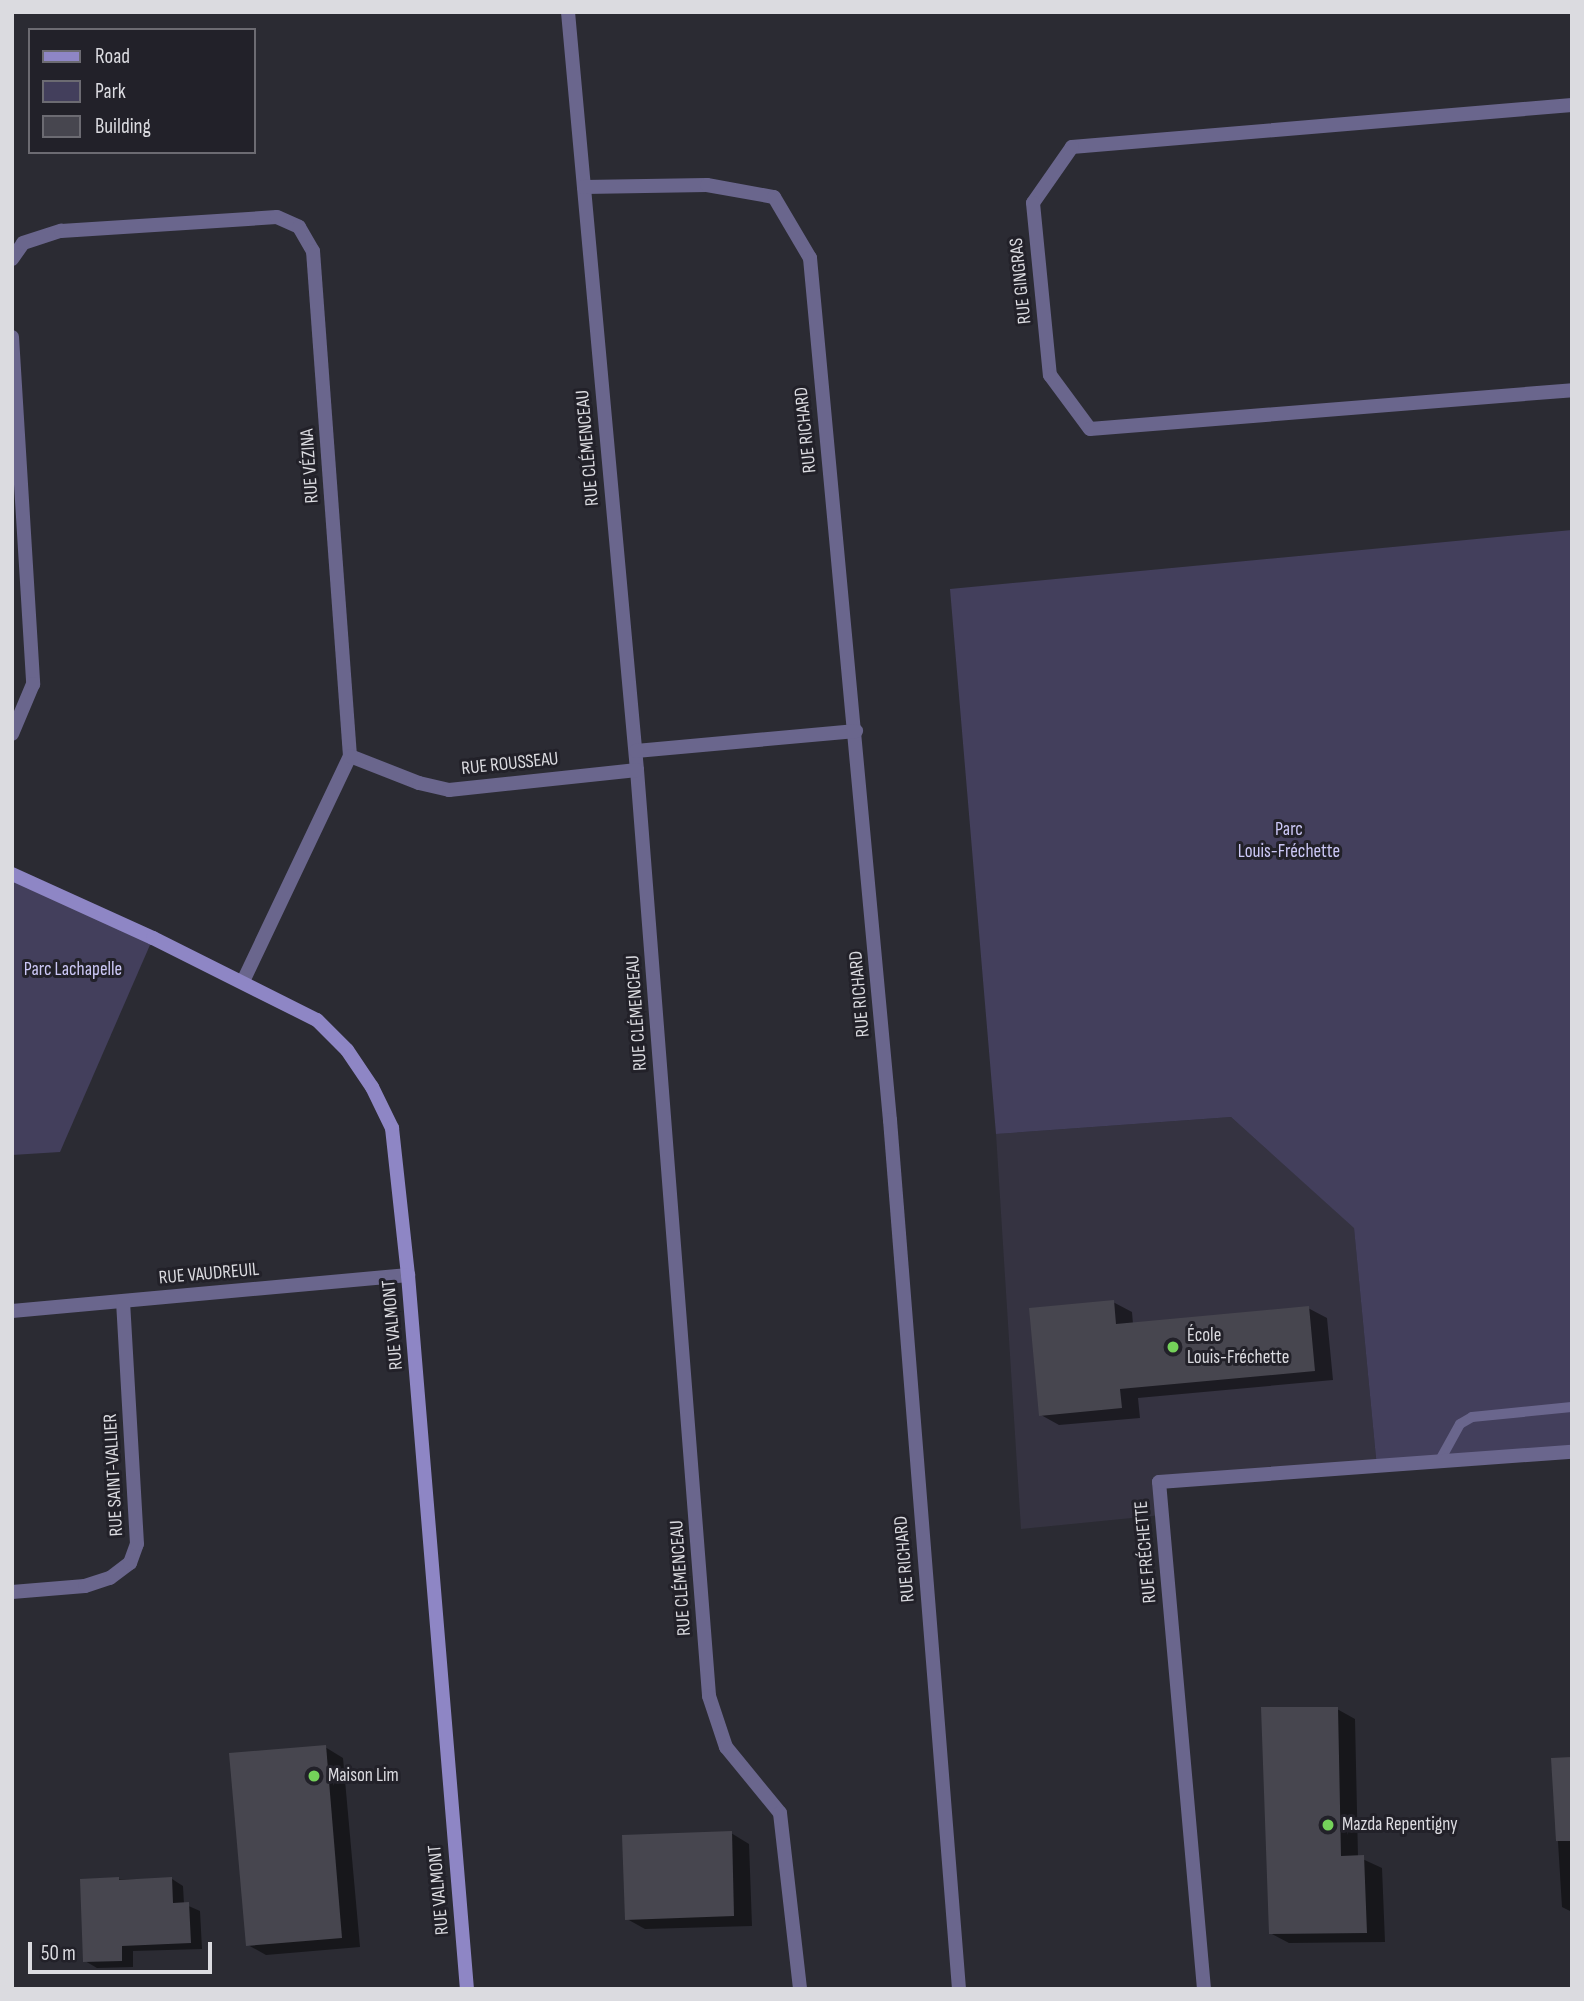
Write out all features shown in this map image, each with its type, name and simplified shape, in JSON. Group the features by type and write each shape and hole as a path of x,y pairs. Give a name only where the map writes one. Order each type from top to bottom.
{"street":[{"name":"RUE CLÉMENCEAU","path":"568,12 636,751 709,1696 726,1747 780,1813 800,1989"},
{"name":"RUE GINGRAS","path":"1572,105 1072,147 1033,203 1050,375 1090,429 1572,390"},
{"name":"RUE RICHARD","path":"584,187 707,185 774,197 810,258 856,731 959,1989"},
{"name":"RUE VÉZINA","path":"12,259 23,243 61,231 277,216 299,227 313,251 350,756 243,981"},
{"path":"12,337 33,684 12,734"},
{"path":"636,751 856,731"},
{"name":"RUE ROUSSEAU","path":"350,756 419,783 449,790 637,770"},
{"name":"RUE VALMONT","path":"12,874 243,981 317,1020 347,1051 372,1087 392,1128 408,1276 467,1989"},
{"name":"RUE VAUDREUIL","path":"12,1311 408,1276"},
{"name":"RUE SAINT-VALLIER","path":"12,1592 85,1586 110,1578 130,1563 137,1544 123,1301"},
{"name":"RUE FRÉCHETTE","path":"1204,1989 1159,1482 1572,1451"}],"lane":[{"path":"1438,1462 1460,1424 1472,1417 1572,1407"}],"shaded area":[{"path":"1231,1117 1354,1227 1377,1468 1160,1482 1162,1515 1021,1529 996,1134"}],"green space":[{"name":"Parc Louis-Fréchette","path":"1572,530 1572,1452 1377,1468 1354,1228 1231,1117 996,1134 950,589"},
{"name":"Parc Lachapelle","path":"12,874 153,938 60,1152 12,1155"}],"building":[{"name":"École Louis-Fréchette","path":"1114,1300 1116,1324 1309,1306 1315,1371 1120,1389 1122,1408 1039,1416 1029,1308"},
{"path":"1261,1707 1338,1707 1341,1856 1364,1855 1367,1933 1269,1934"},
{"path":"326,1745 342,1938 246,1946 229,1753"},
{"path":"1572,1757 1572,1841 1556,1841 1551,1758"},
{"path":"732,1831 734,1916 625,1920 622,1835"},
{"path":"119,1877 119,1880 172,1877 173,1903 189,1902 191,1943 122,1946 122,1961 83,1962 80,1879"}],"place":[{"name":"École Louis-Fréchette","path":"1173,1347"},
{"name":"Maison Lim","path":"314,1776"},
{"name":"Mazda Repentigny","path":"1328,1825"}]}
